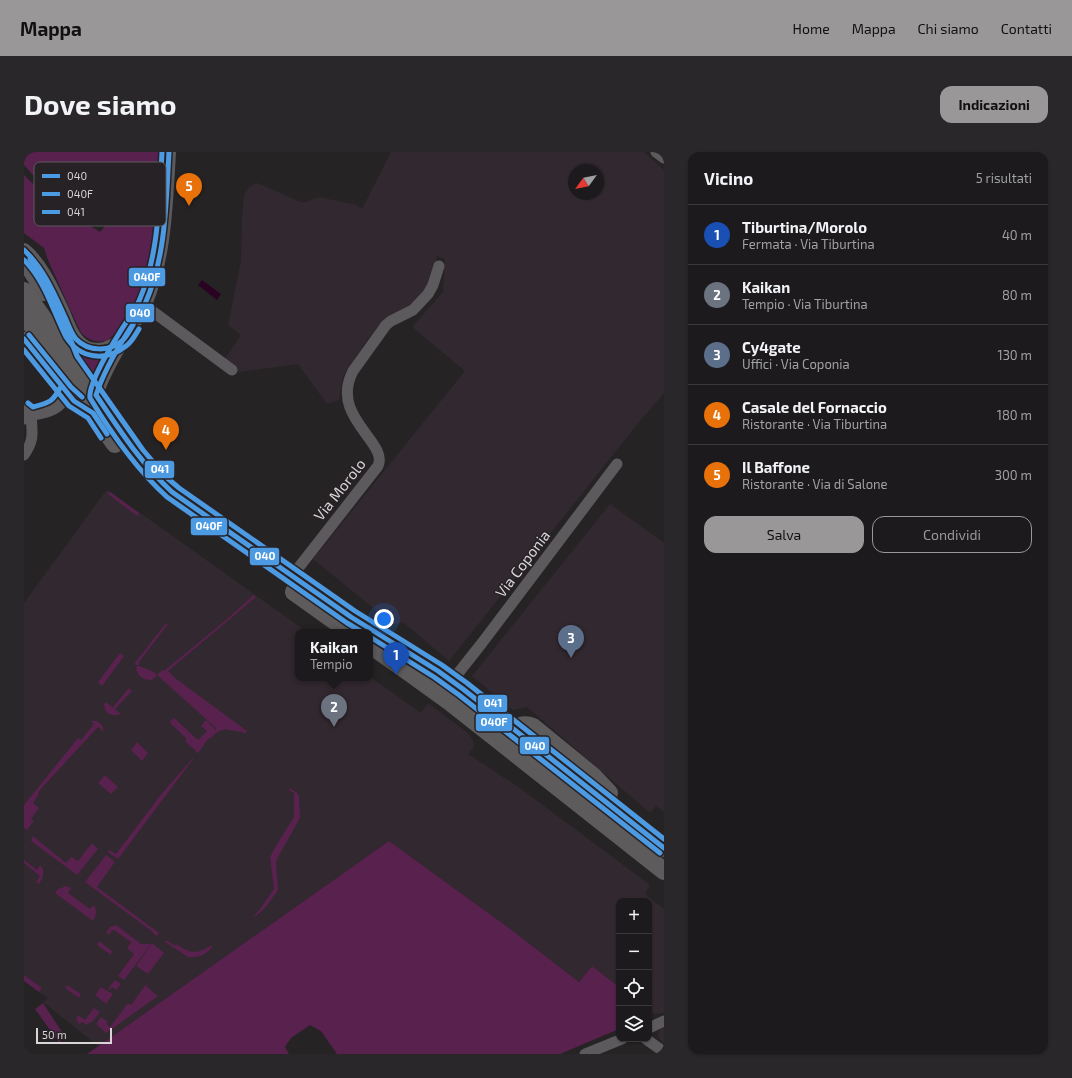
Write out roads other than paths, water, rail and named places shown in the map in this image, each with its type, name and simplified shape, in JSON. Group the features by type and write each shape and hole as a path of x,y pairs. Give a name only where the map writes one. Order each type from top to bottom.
{"main road":[{"path":"24,291 133,448 148,468 164,485 292,576 370,629"},
{"path":"24,314 136,472 163,499 346,629"},
{"path":"373,631 452,680 516,730"},
{"path":"373,648 450,702 664,871"},
{"path":"503,744 522,725 525,724 536,729 602,785 617,802 631,823 664,848"}],"street":[{"path":"166,188 169,152"},
{"path":"656,152 664,158"},
{"path":"96,395 103,376 144,305 156,273 163,226"},
{"path":"24,250 40,268 72,333 79,343 89,348 100,350 122,341"},
{"path":"24,263 40,287 52,311 71,359"},
{"name":"Via Morolo","path":"292,576 379,463 379,456 376,449 348,406 346,391 350,376 386,325 412,310 428,294 433,285 439,266"},
{"path":"144,305 232,370"},
{"path":"24,339 74,401 93,413"},
{"path":"24,455 32,440 26,414 48,410 54,407 60,403 66,392"},
{"name":"Via Coponia","path":"452,680 482,643 617,464"},
{"path":"652,1027 664,1021"},
{"path":"585,1054 616,1041"},
{"path":"650,1042 664,1052"}],"place":[{"name":"Il Baffone","path":"189,206"},
{"name":"Casale del Fornaccio","path":"166,450"},
{"name":"Cy4gate","path":"571,658"},
{"name":"Tiburtina/Morolo","path":"396,675"},
{"name":"Kaikan","path":"334,727"}]}
